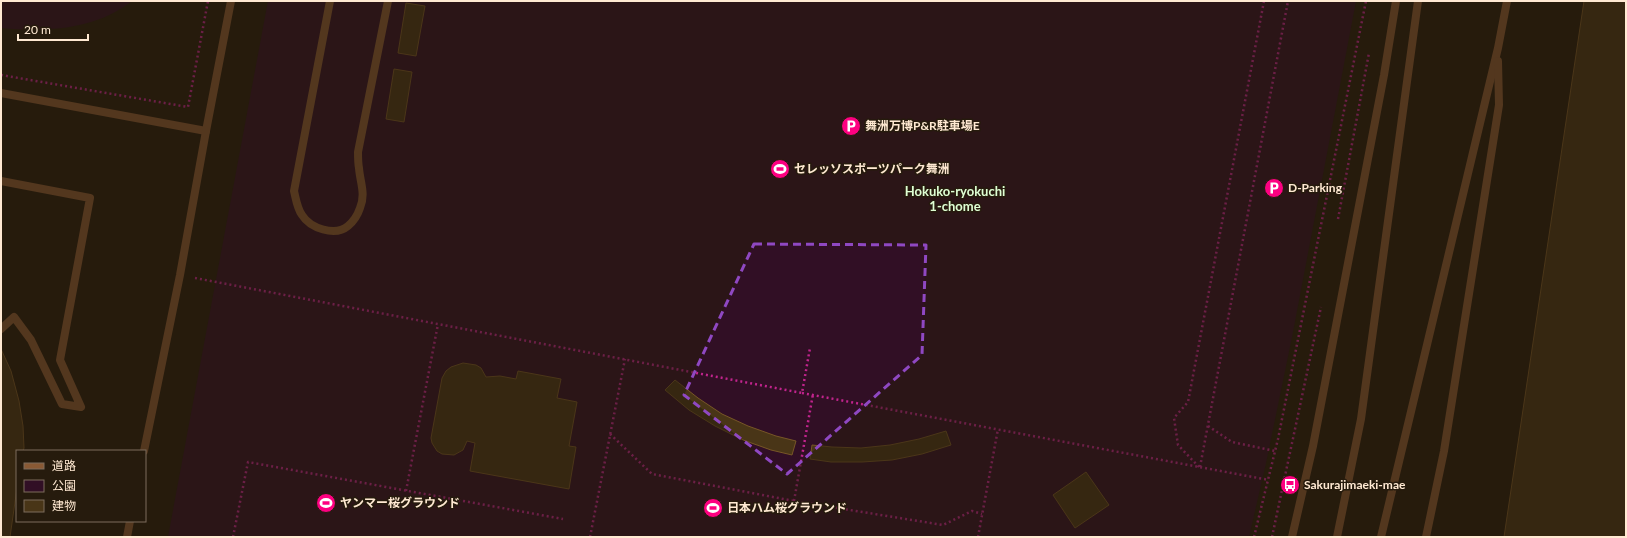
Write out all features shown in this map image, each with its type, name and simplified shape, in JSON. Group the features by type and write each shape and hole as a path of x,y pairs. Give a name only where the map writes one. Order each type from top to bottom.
{"street":[{"path":"144,450 180,275 231,1"},
{"path":"330,1 294,191 297,205 302,216 324,230 336,230 347,227 355,218 361,206 363,192 358,152 388,1"},
{"path":"1292,537 1313,446 1384,75 1396,1"},
{"path":"1337,537 1361,419 1418,1"},
{"path":"1381,537 1498,48 1507,1"},
{"path":"1426,537 1444,451 1499,105 1498,48"},
{"path":"1,93 206,131"},
{"path":"1,181 90,198 60,360 81,407 62,404 31,340 14,317 1,329"},
{"path":"127,537 130,522"}],"path":[{"path":"1,75 188,107 208,1"},
{"path":"1200,467 1178,445 1174,418 1188,402 1264,1"},
{"path":"1200,467 1288,1"},
{"path":"1254,537 1269,480 1366,1"},
{"path":"1338,220 1370,48"},
{"path":"180,275 1269,480"},
{"path":"1272,537 1322,306"},
{"path":"406,491 438,324"},
{"path":"802,393 810,348"},
{"path":"590,537 625,359"},
{"path":"794,501 812,394"},
{"path":"1208,426 1232,442 1275,451"},
{"path":"978,537 998,429"},
{"path":"610,434 652,474 794,501 943,525 972,511 982,514"},
{"path":"233,537 248,462 563,519"}],"highlighted area":[{"path":"754,244 926,245 922,355 787,474 684,395"}],"green space":[{"path":"1,1 132,1 118,11 86,23 70,27 36,30 1,28"},
{"name":"セレッソスポーツパーク舞洲","path":"268,1 1356,1 1292,337 1249,537 168,537"}],"building":[{"path":"1584,1 1626,1 1626,537 1504,537"},
{"path":"406,3 425,6 416,56 398,53"},
{"path":"394,69 412,72 404,122 386,119"},
{"path":"1,349 11,371 19,401 23,426 24,448 23,450 16,450 16,495 10,537 1,537"},
{"path":"463,363 476,365 481,368 486,377 500,376 516,379 518,371 561,379 557,398 577,402 569,446 576,447 569,489 470,471 475,443 467,441 463,450 454,455 442,454 437,451 431,438 442,378 446,371 451,367"},
{"path":"675,380 722,414 748,426 796,441 792,455 771,450 743,440 715,426 689,410 665,390"},
{"path":"946,431 951,445 922,454 892,460 862,462 831,462 810,459 812,445 861,448 890,445 919,439"},
{"path":"1086,472 1109,505 1075,528 1053,495"}],"place":[{"name":"舞洲万博P&R駐車場E","path":"851,126"},
{"name":"セレッソスポーツパーク舞洲","path":"780,169"},
{"name":"D-Parking","path":"1274,188"},
{"name":"Sakurajimaeki-mae","path":"1290,485"},
{"name":"ヤンマー桜グラウンド","path":"326,503"},
{"name":"日本ハム桜グラウンド","path":"713,508"}],"district":[{"name":"Hokuko-ryokuchi 1-chome","path":"955,198"}]}
